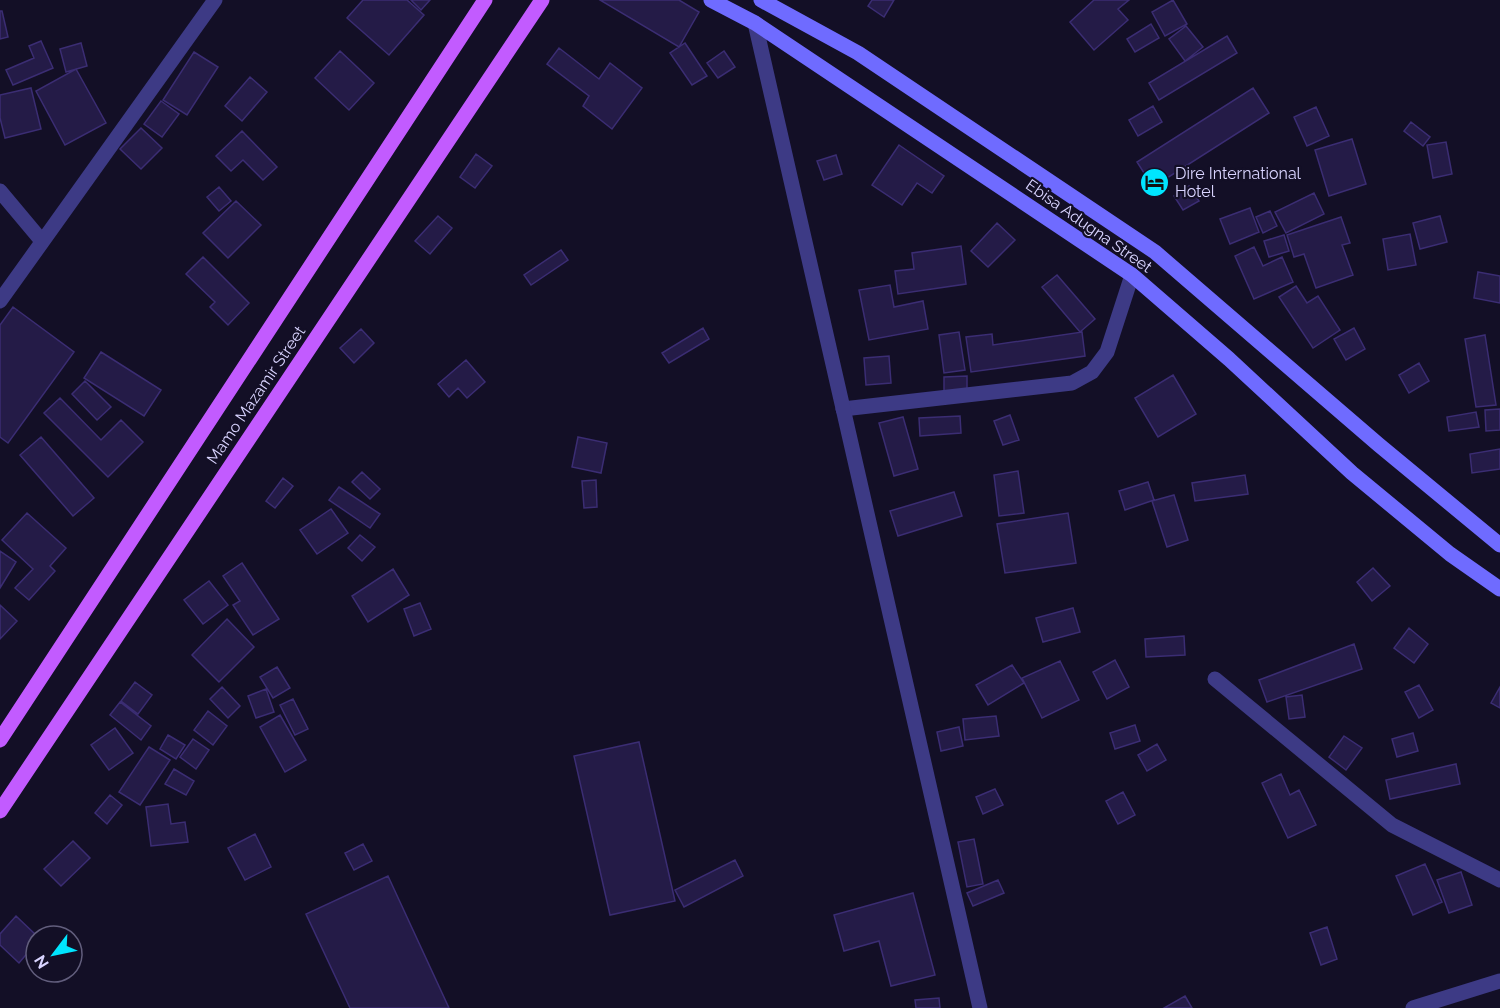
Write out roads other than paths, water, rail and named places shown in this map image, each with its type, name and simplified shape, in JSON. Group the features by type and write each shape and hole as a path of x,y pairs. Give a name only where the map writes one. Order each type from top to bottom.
{"main road":[{"name":"Mamo Mazamir Street","path":"0,740 485,0"},
{"name":"Mamo Mazamir Street","path":"0,811 542,0"},
{"name":"Ebisa Adugna Street","path":"711,0 755,23 1132,275 1352,472 1450,554 1500,589"},
{"name":"Ebisa Adugna Street","path":"761,0 858,53 1155,252 1370,438 1500,545"}],"street":[{"path":"2,293 215,0"},
{"path":"755,23 980,1008"},
{"path":"0,191 41,240"},
{"path":"843,409 1072,383 1092,372 1107,352 1132,275"},
{"path":"1215,679 1392,825 1500,880"},
{"path":"1413,1008 1500,981"}],"place":[{"name":"Dire International Hotel","path":"1154,182"}]}
